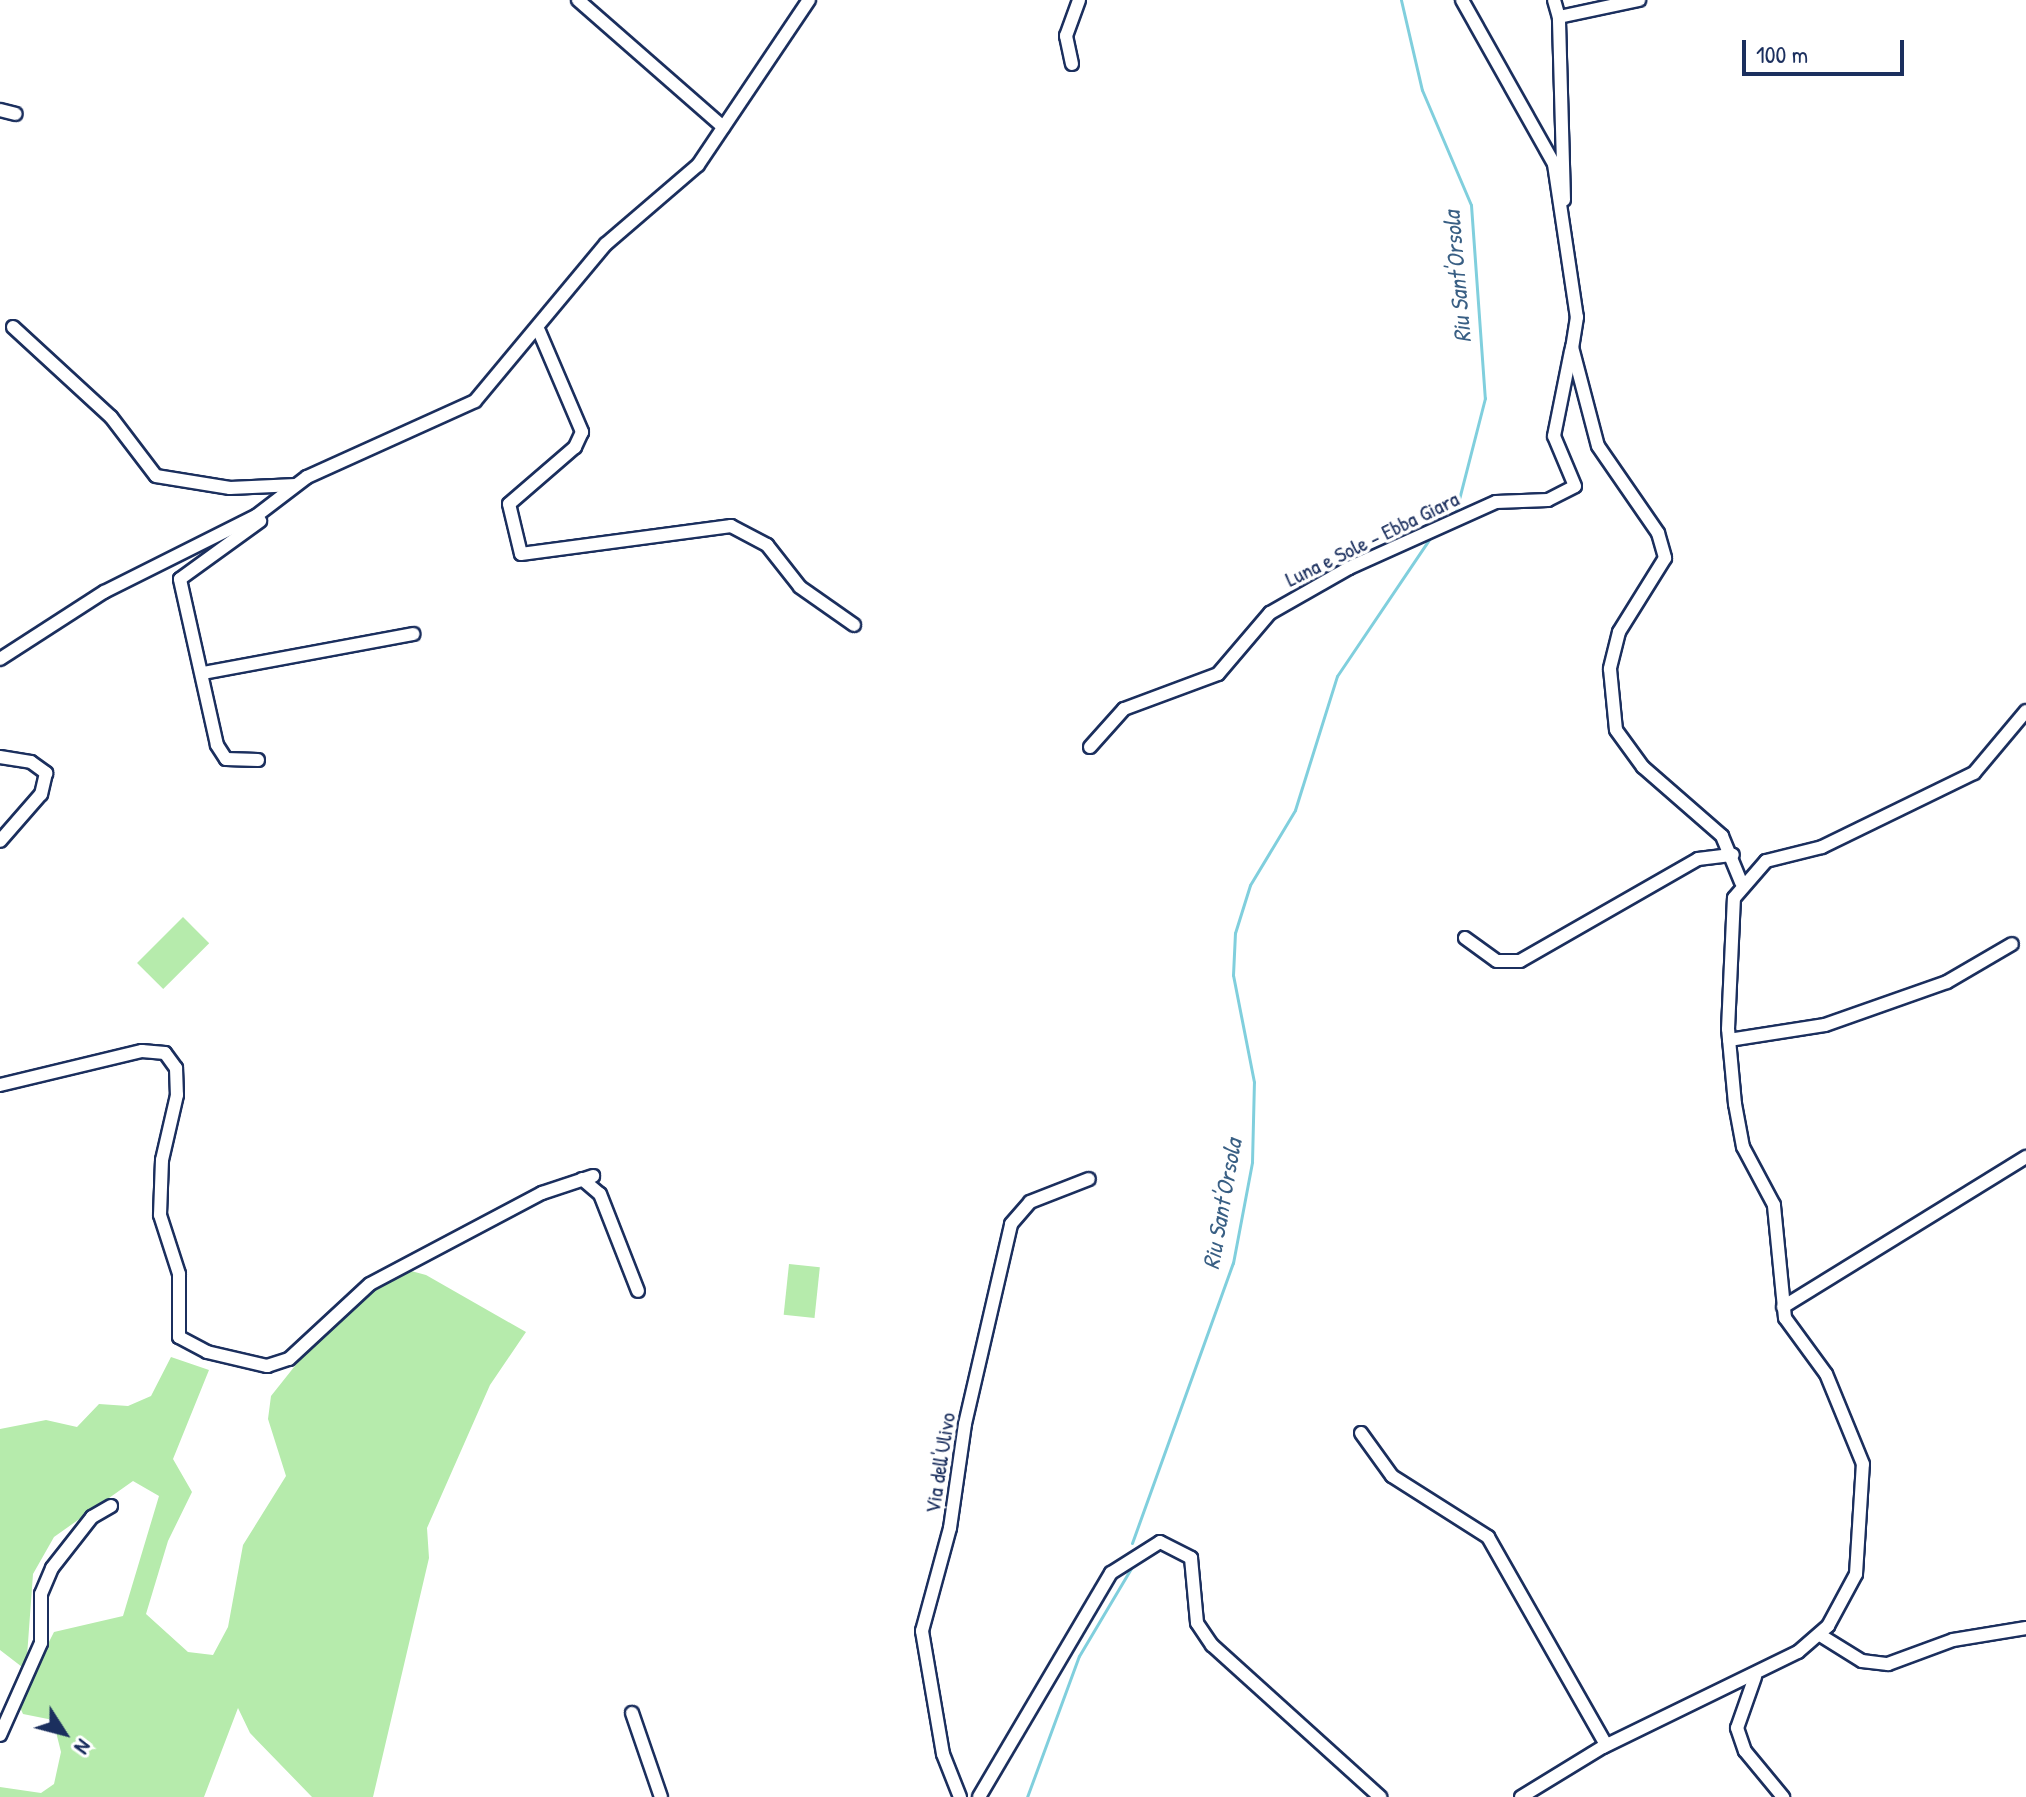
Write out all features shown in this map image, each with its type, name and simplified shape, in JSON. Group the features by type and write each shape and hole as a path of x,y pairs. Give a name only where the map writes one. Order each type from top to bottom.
{"street":[{"path":"578,0 723,127"},
{"path":"0,659 104,592 256,516 302,481 475,401 539,331 606,244 698,165 809,0"},
{"path":"1072,64 1066,36 1079,0"},
{"path":"1462,0 1554,164 1563,207 1577,317 1572,347 1598,446 1658,533 1665,558 1619,632 1610,669 1616,730 1733,855 1741,882"},
{"path":"1554,0 1559,17 1569,178 1563,207"},
{"path":"1559,17 1639,0"},
{"path":"0,110 16,114"},
{"path":"13,327 111,417 156,476 230,488 302,481"},
{"path":"539,331 553,351 582,432 575,447 509,504 521,554 731,526 767,545 800,587 854,625"},
{"name":"Luna e Sole - Ebba Giara","path":"1090,747 1124,709 1218,674 1270,613 1349,568 1496,502 1548,500 1575,486 1554,436 1572,347"},
{"path":"258,760 222,755 180,579 305,488 302,481"},
{"path":"203,673 413,634"},
{"path":"1521,1797 1606,1745 1755,1677 1820,1635 1860,1560 1863,1464 1826,1374 1783,1307 1774,1205 1743,1147 1729,1040 1734,898 1741,882 1766,861 1822,847 1974,773 2026,711"},
{"path":"0,757 31,762 46,773 41,794 0,841"},
{"path":"1465,938 1497,961 1520,961 1698,859 1733,855"},
{"path":"1729,1040 1825,1025 1947,982 2012,944"},
{"path":"0,1085 142,1051 165,1053 176,1068 177,1095 162,1160 160,1215 179,1274 179,1337 207,1352 267,1366 289,1359 370,1284 542,1193 587,1178 600,1194 638,1291"},
{"path":"1783,1307 2026,1157"},
{"name":"Via dell'Ulivo","path":"960,1797 943,1754 922,1631 950,1528 965,1424 1011,1224 1030,1202 1089,1179"},
{"path":"1361,1433 1392,1476 1488,1537 1606,1745"},
{"path":"0,1735 41,1643 41,1594 52,1568 92,1517 111,1506"},
{"path":"979,1797 1111,1573 1160,1542 1191,1558 1197,1623 1212,1645 1380,1797"},
{"path":"1820,1635 1852,1657 1888,1664 1953,1640 2026,1628"},
{"path":"1755,1677 1737,1728 1745,1751 1783,1797"},
{"path":"632,1713 661,1797"}],"green space":[{"path":"183,917 209,943 163,989 137,963"},
{"path":"789,1264 820,1267 814,1318 784,1315"},
{"path":"400,1268 426,1275 526,1332 490,1385 427,1528 429,1558 373,1797 312,1797 250,1733 238,1708 204,1797 0,1797 0,1787 41,1793 54,1784 61,1752 53,1720 23,1714 18,1703 54,1632 123,1616 159,1496 133,1481 54,1537 33,1574 26,1670 0,1650 0,1429 46,1420 77,1427 99,1404 128,1406 151,1396 171,1357 209,1370 173,1459 192,1492 168,1541 146,1614 188,1652 213,1655 228,1627 243,1545 286,1476 268,1419 271,1396 345,1303"}],"waterway":[{"name":"Riu Sant'Orsola","path":"1401,0 1422,90 1471,205 1485,398 1456,511"},
{"name":"Riu Sant'Orsola","path":"1132,1543 1233,1263 1252,1162 1254,1082 1233,975 1235,933 1250,885 1295,810 1337,676 1430,538"},
{"name":"Riu Sant'Orsola","path":"1027,1797 1079,1656 1133,1565"}]}
